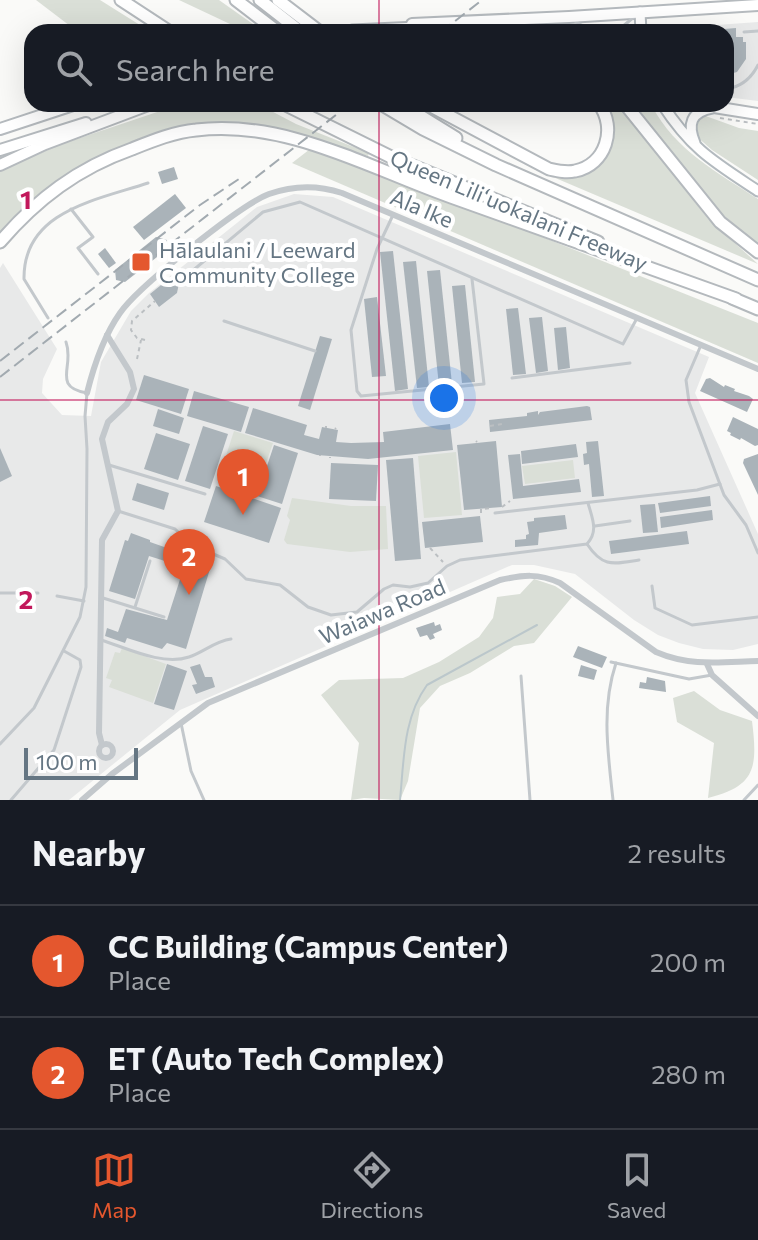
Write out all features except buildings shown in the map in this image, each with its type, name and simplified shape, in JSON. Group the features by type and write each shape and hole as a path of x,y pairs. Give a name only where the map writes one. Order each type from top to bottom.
{"highway":[{"path":"121,0 158,24"},
{"path":"135,0 169,24"},
{"path":"236,0 268,24"},
{"path":"260,0 291,24"},
{"path":"278,0 310,24"},
{"path":"288,0 313,24"},
{"name":"Queen Liliʻuokalani Freeway","path":"300,112 391,157 758,309"},
{"name":"Queen Liliʻuokalani Freeway","path":"394,112 423,129 559,194 758,280"},
{"path":"414,112 559,194"},
{"path":"442,112 549,169 572,172 592,164 605,148 609,129 604,112"},
{"path":"631,112 720,222 758,252"},
{"path":"0,243 32,207 61,183 111,156 194,130 259,131 311,144 736,299"}],"main road":[{"path":"415,24 758,5"},
{"path":"0,129 52,112"},
{"path":"0,150 119,112"},
{"path":"0,165 45,144 130,112"},
{"path":"714,112 758,114"}],"street":[{"path":"640,12 641,24"},
{"path":"667,112 700,153 758,191"},
{"path":"699,112 691,121 691,135 700,153"},
{"name":"Ala Ike","path":"87,393 98,353 107,335 120,313 139,292 240,211 268,194 307,186 330,189 758,369"},
{"path":"102,745 99,733 102,540 118,511 102,439 103,430 127,404 134,389 130,372 107,335"},
{"name":"Waiawa Road","path":"82,800 208,703 500,580 529,574 560,583 656,652 683,662 758,661"},
{"path":"707,664 712,675 758,716"}],"lane":[{"path":"626,24 640,12"},
{"path":"569,17 580,24"},
{"path":"744,32 758,31"},
{"path":"734,87 748,80 758,65"},
{"path":"48,318 24,279 26,257 44,226 60,213 148,183"},
{"path":"191,272 263,212 300,202 623,344 637,318"},
{"path":"71,209 93,237 78,248 98,274"},
{"path":"393,215 382,238 351,330 357,391 361,396 484,384 472,279"},
{"path":"224,321 315,351"},
{"path":"66,342 70,352 68,386 87,393"},
{"path":"701,345 687,376 686,392 728,504 746,525 758,553"},
{"path":"512,378 630,363"},
{"name":"Ala Ike","path":"0,744 28,717 64,651 84,601 87,393"},
{"path":"107,464 205,494"},
{"path":"495,513 708,488 720,484"},
{"path":"118,511 175,529 192,545 234,565 246,579 280,585 308,607 323,614 339,615 357,612 393,585 419,587 436,578 447,566 467,558 587,544 595,526 588,503"},
{"path":"595,526 630,521"},
{"path":"587,544 603,561 612,564 639,560"},
{"path":"135,608 150,561"},
{"path":"652,586 655,608 692,625 758,617"},
{"path":"0,593 38,593"},
{"path":"57,596 84,601"},
{"path":"102,597 164,617"},
{"path":"101,640 159,658 191,657 221,640 231,639"},
{"path":"11,800 46,762 60,740 81,667 80,660 64,651"},
{"path":"613,800 606,719 607,694 614,662 689,679 712,675"},
{"path":"521,676 530,800"},
{"path":"181,723 191,771 204,800"},
{"path":"744,800 758,785"}],"path":[{"path":"714,112 758,124"},
{"path":"137,359 143,339 137,338 131,330 132,321 155,301"},
{"path":"490,426 502,424"},
{"path":"430,548 447,566"}],"shaded area":[{"path":"36,0 100,0 138,24 68,24"},
{"path":"179,0 219,0 253,24 230,24"},
{"path":"758,22 758,101 734,98 734,24 730,24"},
{"path":"157,112 273,112 369,153 368,156 304,136 179,129 39,196 0,232 0,171 59,145"},
{"path":"610,112 624,112 708,219 758,264 553,177 570,177 596,167 611,148 614,135"},
{"path":"639,112 656,112 685,148 758,199 758,245 721,213"},
{"path":"703,115 739,128 758,131 758,180 695,135 696,120"},
{"path":"314,146 758,323 758,363 292,163"},
{"path":"294,194 333,197 709,357 695,393 758,534 758,644 733,650 703,649 679,643 658,635 634,620 575,574 534,565 512,565 180,710 69,800 0,800 0,268 3,263 57,349 43,379 42,393 62,415 91,416 101,362 131,311 149,293 257,207"},
{"path":"234,431 273,443 256,493 218,480"},
{"path":"456,452 462,515 424,518 418,456"},
{"path":"573,460 575,478 525,484 522,466"},
{"path":"292,498 351,506 386,506 388,549 350,552 287,544 284,540"},
{"path":"534,579 555,586 572,597 534,643 514,646 470,673 440,686 420,708 408,781 400,800 351,800 359,743 321,695 339,680 403,678 439,662 479,637 493,618 497,597 520,594"},
{"path":"122,648 166,664 153,703 109,687 112,680 106,678 115,652 120,653"},
{"path":"694,691 720,710 752,721 754,752 750,773 736,788 708,798 714,743 677,722 673,698"}],"waterway":[{"path":"400,800 409,725 427,685 537,625"}],"railway":[{"path":"451,24 482,0"},
{"path":"0,377 340,112"},
{"path":"0,361 200,205 242,177"}],"place":[{"name":"Hālaulani / Leeward Community College","path":"141,262"},
{"name":"CC Building (Campus Center)","path":"243,515"},
{"name":"ET (Auto Tech Complex)","path":"189,595"}]}
